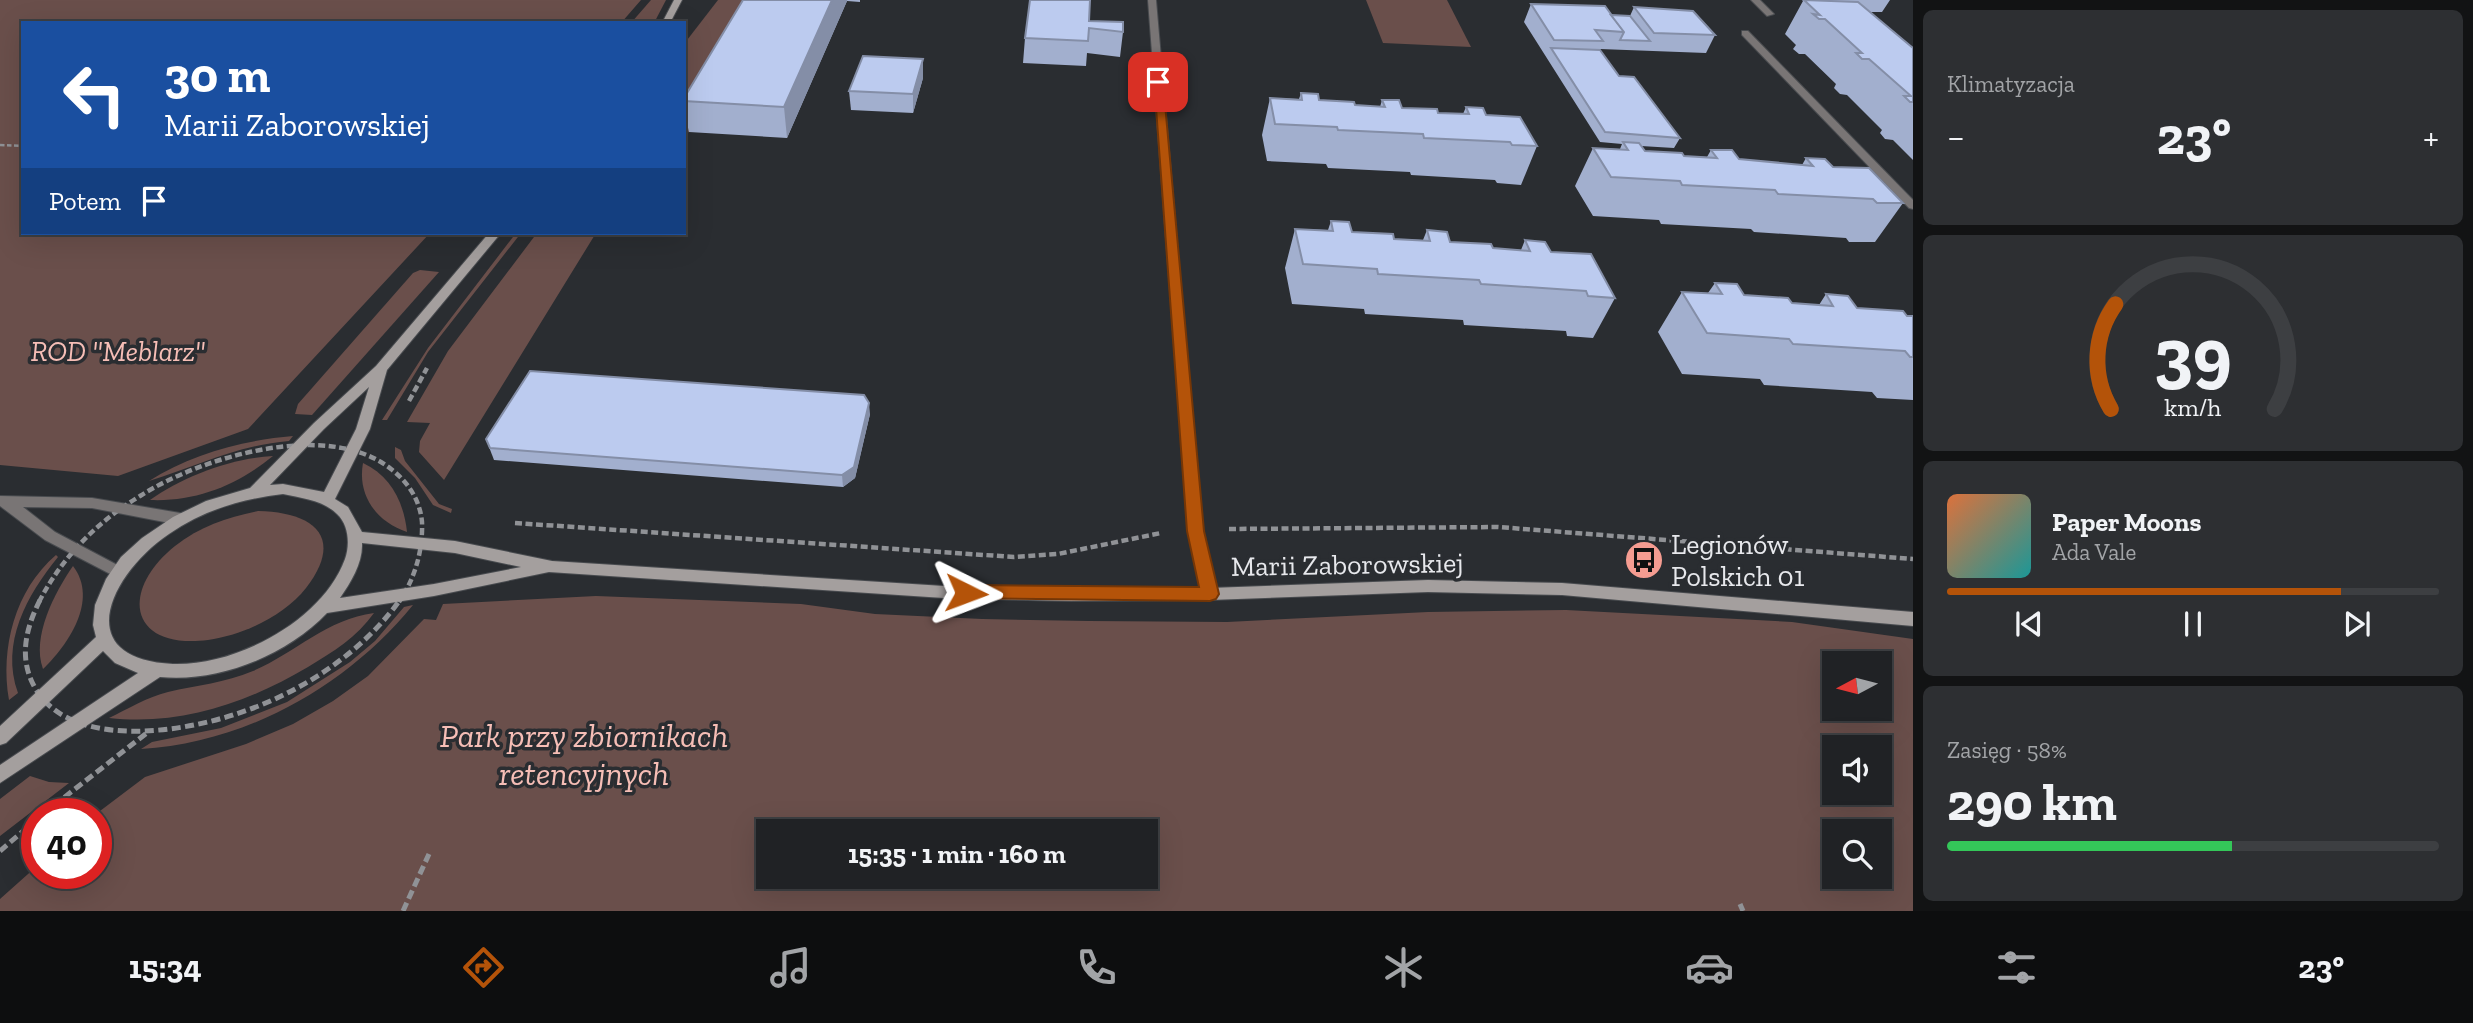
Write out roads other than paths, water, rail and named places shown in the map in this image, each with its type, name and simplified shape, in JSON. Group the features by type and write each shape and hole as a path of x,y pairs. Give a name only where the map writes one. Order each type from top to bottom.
{"street":[{"path":"667,21 678,0"},
{"name":"Marii Zaborowskiej","path":"1152,0 1195,531 1210,594 1428,586 1562,589 1913,619"},
{"path":"1755,0 1770,14"},
{"path":"1745,33 1913,206"},
{"path":"256,491 319,426 381,369 493,235"},
{"path":"328,498 363,429 381,369"},
{"path":"256,491 308,491 328,498 348,514 357,537 354,559 343,583 323,607 288,636 244,658 198,670 155,671 124,660 103,641 99,620 104,596 118,572 145,543 180,519 230,497 256,491"},
{"path":"3,501 92,503 180,519"},
{"path":"3,501 50,536 118,572"},
{"path":"357,537 454,547 552,567 996,594 1210,594"},
{"path":"323,607 434,590 552,567"},
{"path":"0,737 103,641"},
{"path":"0,775 155,671"}],"place":[{"name":"Legionów Polskich 01","path":"1644,560"}],"park label":[{"name":"ROD \"Meblarz\"","path":"118,351"},
{"name":"Park przy zbiornikach retencyjnych","path":"584,754"}]}
